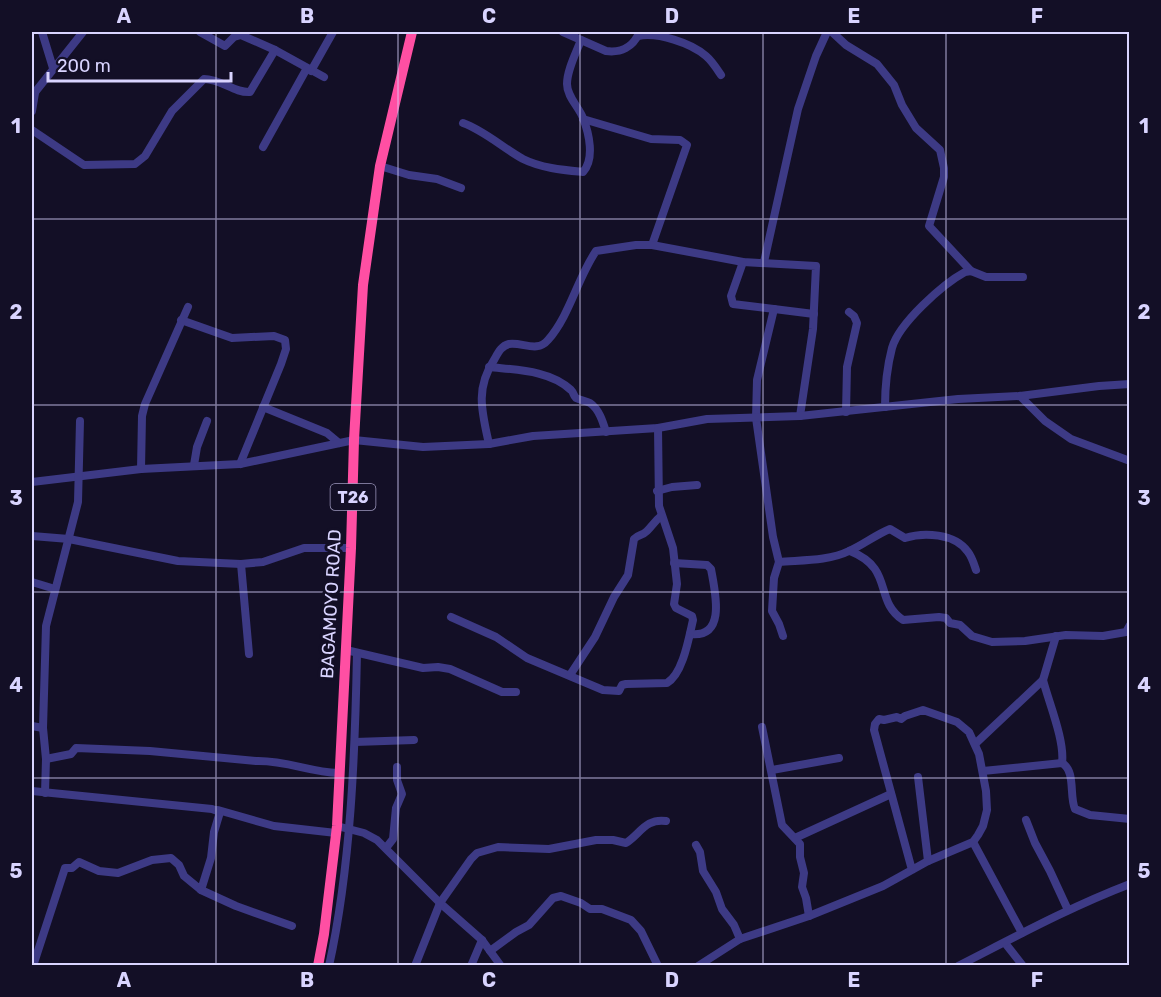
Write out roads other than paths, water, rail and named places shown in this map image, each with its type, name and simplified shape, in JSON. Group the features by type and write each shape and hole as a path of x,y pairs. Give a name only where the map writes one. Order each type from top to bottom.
{"highway":[{"name":"BAGAMOYO ROAD","path":"318,966 337,877 338,774 351,651 354,440 363,285 380,166 412,32"}],"street":[{"path":"42,32 53,68"},
{"path":"32,111 33,94 83,32"},
{"path":"200,32 225,45 234,37 241,35 275,50 324,77"},
{"path":"263,147 333,32"},
{"path":"563,32 612,52 625,49 639,34 660,35 692,47 709,58 721,75"},
{"path":"764,262 798,109 812,66 827,32"},
{"path":"832,32 846,45 877,64 894,85 902,105 916,128 940,150 944,177 929,226 971,271 986,277 1023,277"},
{"path":"463,123 532,163 542,167 583,172 590,156 584,119 569,94 567,82 581,40"},
{"path":"32,130 84,165 135,164 145,156 172,111 204,80 211,79 234,89 250,92 275,50"},
{"path":"584,119 651,139 680,140 687,145 652,245"},
{"path":"380,166 409,175 437,179 461,188"},
{"path":"489,444 481,394 484,376 505,345 537,347 545,343 555,330 596,252 636,245 652,245 743,262 816,266 814,314 800,416"},
{"path":"743,262 731,302 743,307 814,314"},
{"path":"885,407 888,367 896,340 929,298 959,275 971,271"},
{"path":"141,469 142,416 145,405 188,307"},
{"path":"774,309 757,380 756,418 773,537 779,562 774,578 772,611 780,624 783,636"},
{"path":"846,412 847,367 857,323 849,312"},
{"path":"181,320 232,338 274,336 285,340 286,349 281,364 240,464"},
{"path":"489,368 526,371 552,379 571,390 576,397 590,403 599,413 606,432"},
{"path":"32,482 141,469 240,464 354,440 423,447 489,444 534,436 658,428 707,419 800,416 1130,384"},
{"path":"1020,396 1045,421 1071,439 1130,461"},
{"path":"263,407 327,433 339,443"},
{"path":"45,793 46,759 43,728 46,626 78,502 80,421"},
{"path":"194,465 197,447 207,421"},
{"path":"451,617 496,637 527,658 603,690 619,691 621,685 626,684 667,683 676,676 690,634 692,616 675,607 677,584 673,548 661,516 657,491 658,428"},
{"path":"657,491 697,485"},
{"path":"570,675 595,637 614,597 628,575 634,540 638,535 646,532 661,516"},
{"path":"779,562 850,551 890,529 904,538 917,534 932,534 946,538 964,547 972,558 976,570"},
{"path":"32,536 69,539 178,561 240,564 263,561 304,548 351,548"},
{"path":"850,551 864,556 876,568 890,607 896,616 903,620 946,618 950,623 960,625 972,636 992,642 1025,641 1056,636 1111,635 1126,632 1130,625"},
{"path":"674,563 703,565 711,569 716,619 707,632 698,635 690,634"},
{"path":"240,564 249,654"},
{"path":"32,582 55,589"},
{"path":"975,744 1043,680 1056,636"},
{"path":"329,966 337,877 349,828 355,742 351,651 423,668 450,669 502,692 516,692"},
{"path":"1043,680 1060,738 1062,763"},
{"path":"698,966 740,939 809,916 883,886 912,870 928,861 973,842 983,826 987,810 983,771 975,744 969,732 957,722 923,710 902,719 897,717 879,719 874,730 912,870"},
{"path":"32,726 43,728"},
{"path":"762,726 782,825 800,844 804,873 802,887 809,916"},
{"path":"355,742 414,740"},
{"path":"46,759 71,754 76,748 150,751 274,761 312,771 338,774"},
{"path":"772,770 839,758"},
{"path":"983,771 1062,763 1069,772 1073,804 1076,809 1090,815 1130,819"},
{"path":"386,848 393,839 396,808 402,794 397,767"},
{"path":"918,777 928,861"},
{"path":"32,793 219,810 274,826 336,830 349,828 377,840 386,848 440,903 482,940 501,966"},
{"path":"795,838 891,794"},
{"path":"201,890 211,858 219,810"},
{"path":"415,966 440,903 471,859 486,849 507,846 549,849 604,840 626,843 648,823 656,820 666,821"},
{"path":"1026,820 1068,910"},
{"path":"973,842 1022,933"},
{"path":"696,845 700,852 703,871 740,939"},
{"path":"33,966 65,868 72,868 79,862 99,871 118,873 152,860 171,858 179,865 184,876 201,890 236,906 292,926"},
{"path":"958,966 1068,910 1130,884"},
{"path":"490,951 530,925 554,898 561,896 590,909 602,909 631,920 641,931 658,966"},
{"path":"471,966 482,940"},
{"path":"1005,943 1023,966"}]}
